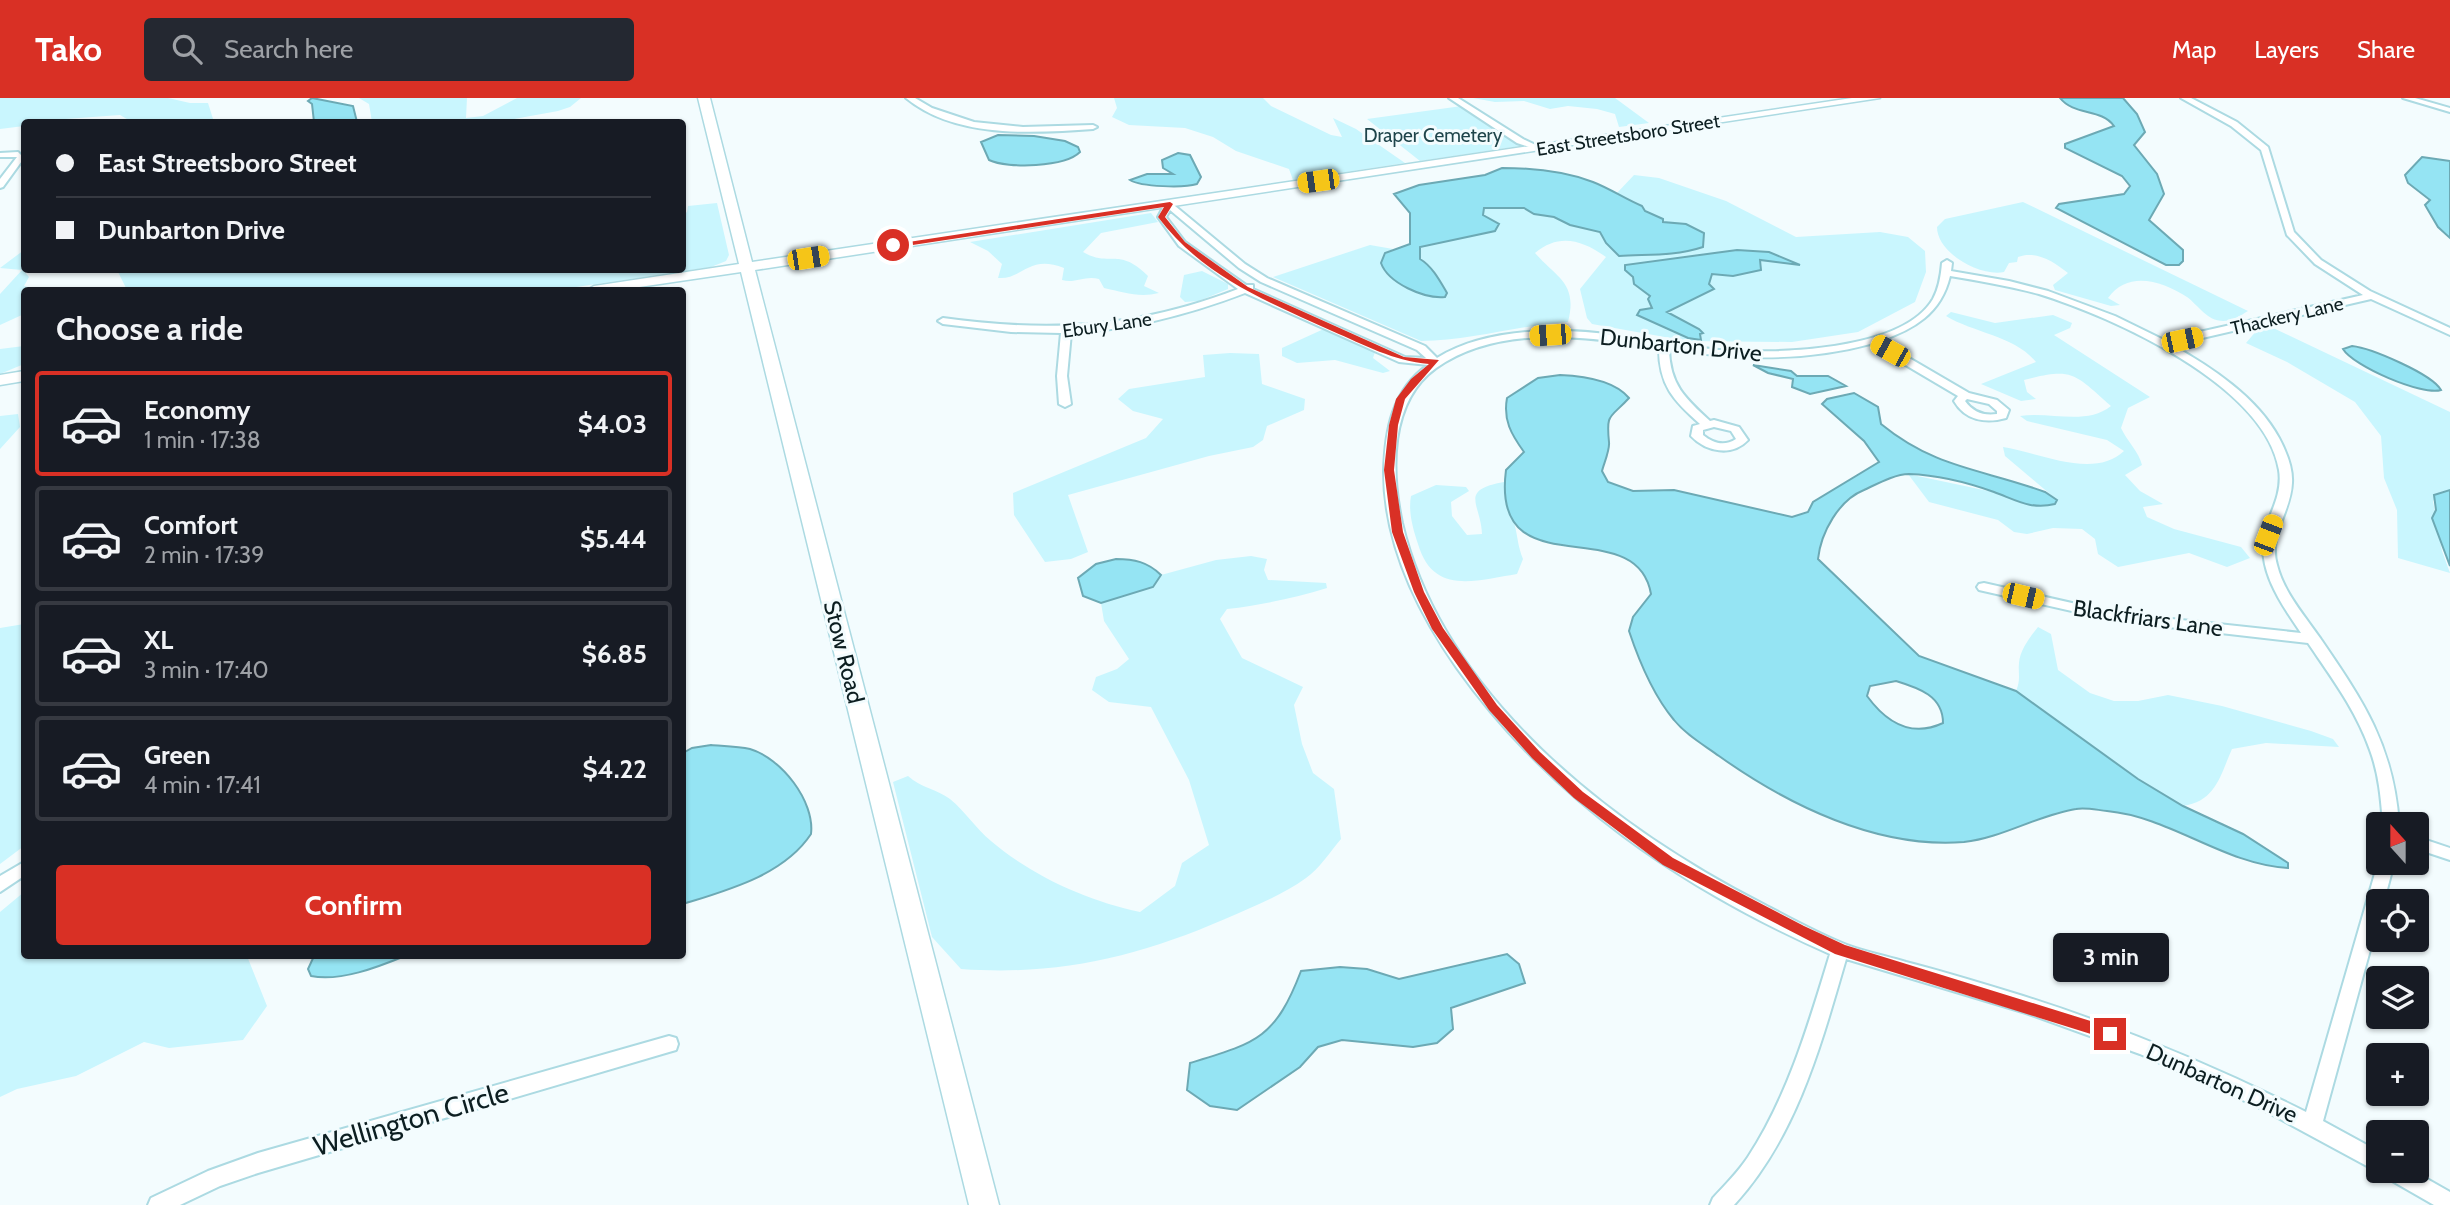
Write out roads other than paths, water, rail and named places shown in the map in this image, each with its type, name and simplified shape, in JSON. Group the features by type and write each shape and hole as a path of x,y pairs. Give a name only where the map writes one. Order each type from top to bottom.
{"street":[{"name":"Stow Road","path":"704,98 984,1205"},
{"path":"910,98 937,113 981,123 1039,128 1093,127"},
{"path":"1453,98 1520,141 1538,148"},
{"name":"East Streetsboro Street","path":"615,287 1874,98"},
{"path":"2185,98 2234,124 2256,140 2269,158 2290,233 2318,262 2371,296 2450,332"},
{"path":"2407,98 2450,110"},
{"path":"0,155 21,157 0,185"},
{"path":"1170,204 1242,266 1264,280 1421,348 1436,362 1403,359 1245,289 1182,244 1162,217 1170,204"},
{"name":"Dunbarton Drive","path":"2161,344 2088,308 2046,293 1947,268 1939,300 1930,312 1908,327 1872,341 1830,350 1772,354 1709,352 1589,335 1539,335 1484,344 1436,362 1414,381 1400,399 1393,425 1389,470 1392,511 1403,552 1419,592 1467,673 1536,755 1625,832 1668,862 1840,950 2067,1018 2183,1063 2312,1124 2366,1154"},
{"name":"Ebury Lane","path":"943,321 1017,331 1066,332 1139,323 1245,289 1264,280"},
{"name":"Thackery Lane","path":"2161,344 2371,296"},
{"path":"1065,404 1062,376 1066,332"},
{"path":"1872,341 1965,395"},
{"path":"2161,344 2236,394 2275,440 2286,472 2286,487 2268,535 2267,554 2276,582 2341,676 2373,735 2386,774 2391,812"},
{"path":"1664,346 1664,370 1669,385 1707,424"},
{"path":"0,380 21,376"},
{"name":"Blackfriars Lane","path":"1984,587 2116,617 2314,639"},
{"path":"2429,847 2450,854"},
{"path":"0,885 21,870"},
{"path":"2312,1124 2383,875"},
{"path":"1720,1205 1753,1166 1783,1115 1810,1049 1840,950"},
{"name":"Wellington Circle","path":"158,1205 215,1178 258,1163 668,1044"},
{"path":"2415,1183 2450,1203"}],"park label":[{"name":"Draper Cemetery","path":"1433,135"}]}
